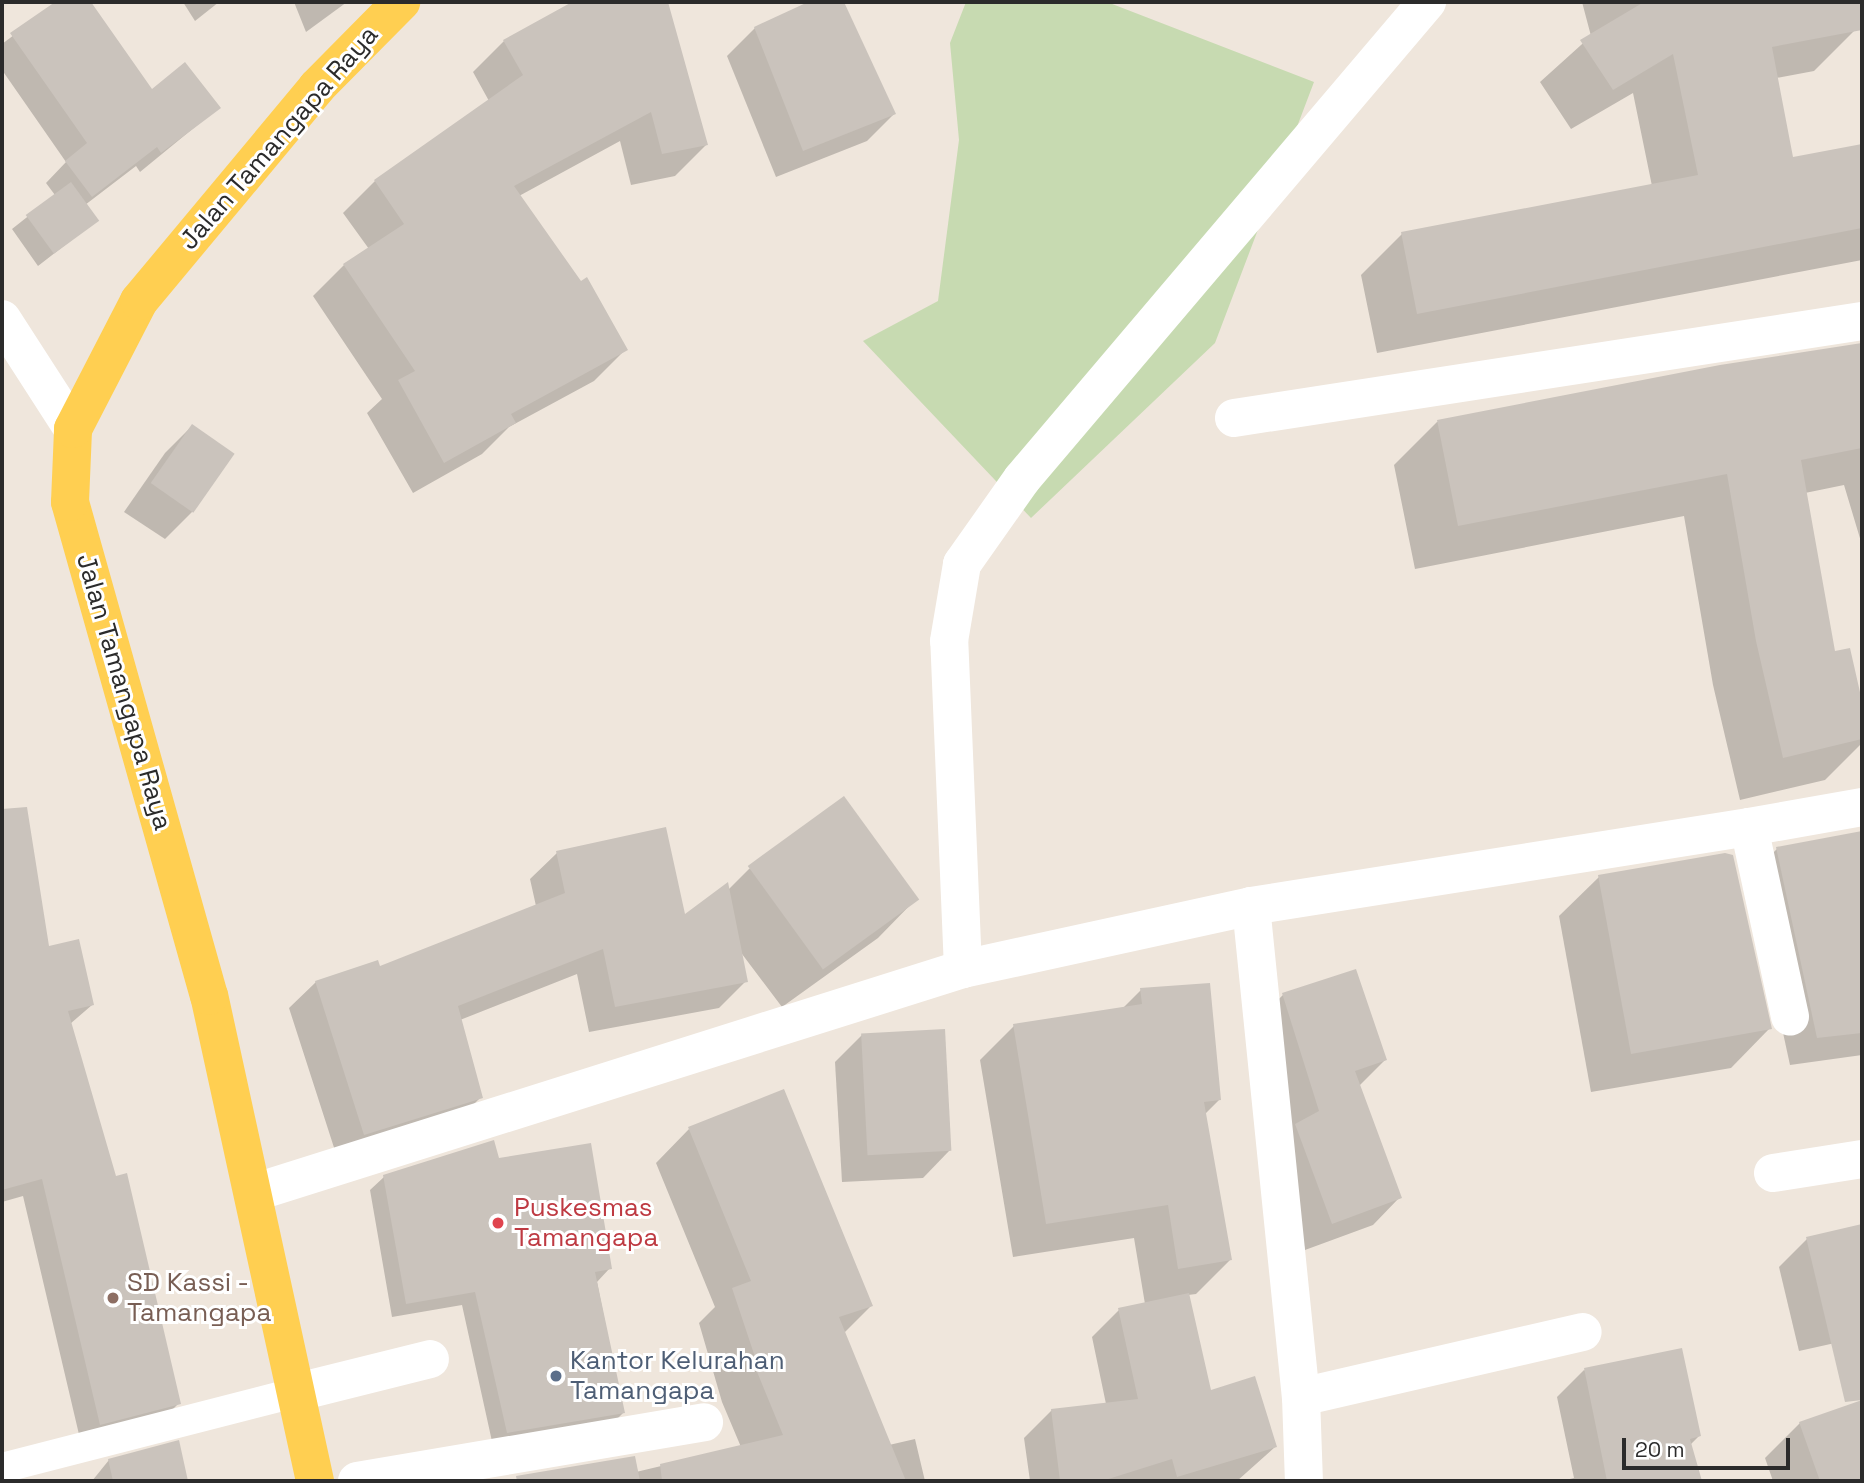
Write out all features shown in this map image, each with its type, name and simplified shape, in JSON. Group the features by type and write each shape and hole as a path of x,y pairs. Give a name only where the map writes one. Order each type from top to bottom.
{"main road":[{"name":"Jalan Tamangapa Raya","path":"316,1481 209,996 70,502 73,429 139,301 317,87 401,2"}],"street":[{"path":"963,969 949,640 962,565 1022,480 1427,2"},
{"path":"2,319 73,429"},
{"path":"1234,418 1862,321"},
{"path":"253,1193 963,969 1251,906 1862,807"},
{"path":"1749,827 1790,1017"},
{"path":"1251,906 1301,1397 1304,1481"},
{"path":"1773,1173 1862,1159"},
{"path":"1301,1397 1583,1332"},
{"path":"298,1392 430,1359"},
{"path":"357,1481 704,1422"}],"lane":[{"path":"2,1468 298,1392"}],"green space":[{"path":"966,2 1107,2 1314,82 1215,343 1031,518 863,341 938,301 959,140 950,43"}],"building":[{"path":"55,2 91,2 152,89 185,62 221,108 161,153 157,147 92,197 65,161 87,143 10,33"},
{"path":"572,2 668,2 708,145 662,154 651,112 514,186 581,281 587,277 628,350 511,414 516,423 444,463 398,380 415,371 343,264 404,224 374,180 523,75 503,40"},
{"path":"808,2 844,2 896,114 803,151 754,27"},
{"path":"1644,2 1862,2 1862,30 1772,47 1793,157 1862,144 1862,228 1417,314 1401,232 1698,175 1673,54 1613,90 1580,40"},
{"path":"71,182 99,221 54,254 26,215"},
{"path":"1862,343 1862,448 1801,460 1835,651 1850,648 1862,701 1862,739 1783,758 1756,641 1727,474 1458,526 1437,420 1720,365"},
{"path":"192,424 235,454 193,513 151,483"},
{"path":"844,796 919,900 823,970 748,866"},
{"path":"27,807 49,946 79,939 94,1005 68,1011 116,1176 127,1173 181,1404 100,1425 42,1179 2,1190 2,809"},
{"path":"666,827 685,914 728,882 748,982 615,1007 603,949 458,1006 483,1098 364,1135 315,981 378,960 380,966 565,893 556,851"},
{"path":"1862,831 1862,1033 1817,1038 1776,847"},
{"path":"1725,853 1733,855 1772,1029 1631,1054 1598,875"},
{"path":"1356,969 1387,1060 1355,1071 1402,1198 1332,1224 1295,1124 1319,1111 1282,993"},
{"path":"1210,983 1221,1100 1204,1102 1232,1260 1178,1269 1168,1205 1046,1224 1013,1024 1142,1004 1140,988"},
{"path":"945,1029 951,1151 868,1155 861,1033"},
{"path":"784,1089 873,1306 839,1317 906,1481 662,1481 660,1464 783,1435 755,1367 758,1366 732,1288 751,1281 688,1127"},
{"path":"494,1140 499,1158 591,1143 612,1269 595,1272 625,1413 507,1433 475,1292 406,1304 383,1175"},
{"path":"1862,1224 1862,1400 1845,1402 1806,1237"},
{"path":"1189,1293 1211,1390 1255,1376 1277,1447 1177,1477 1172,1459 1102,1481 1060,1481 1051,1409 1138,1399 1118,1308"},
{"path":"1682,1348 1701,1436 1690,1439 1702,1481 1607,1481 1584,1368"},
{"path":"1862,1400 1862,1481 1820,1481 1799,1422"},
{"path":"179,1440 188,1481 113,1481 108,1459"},
{"path":"635,1456 640,1481 517,1481 516,1476"}],"place":[{"name":"Puskesmas Tamangapa","path":"498,1223"},
{"name":"SD Kassi - Tamangapa","path":"113,1298"},
{"name":"Kantor Kelurahan Tamangapa","path":"556,1376"}]}
